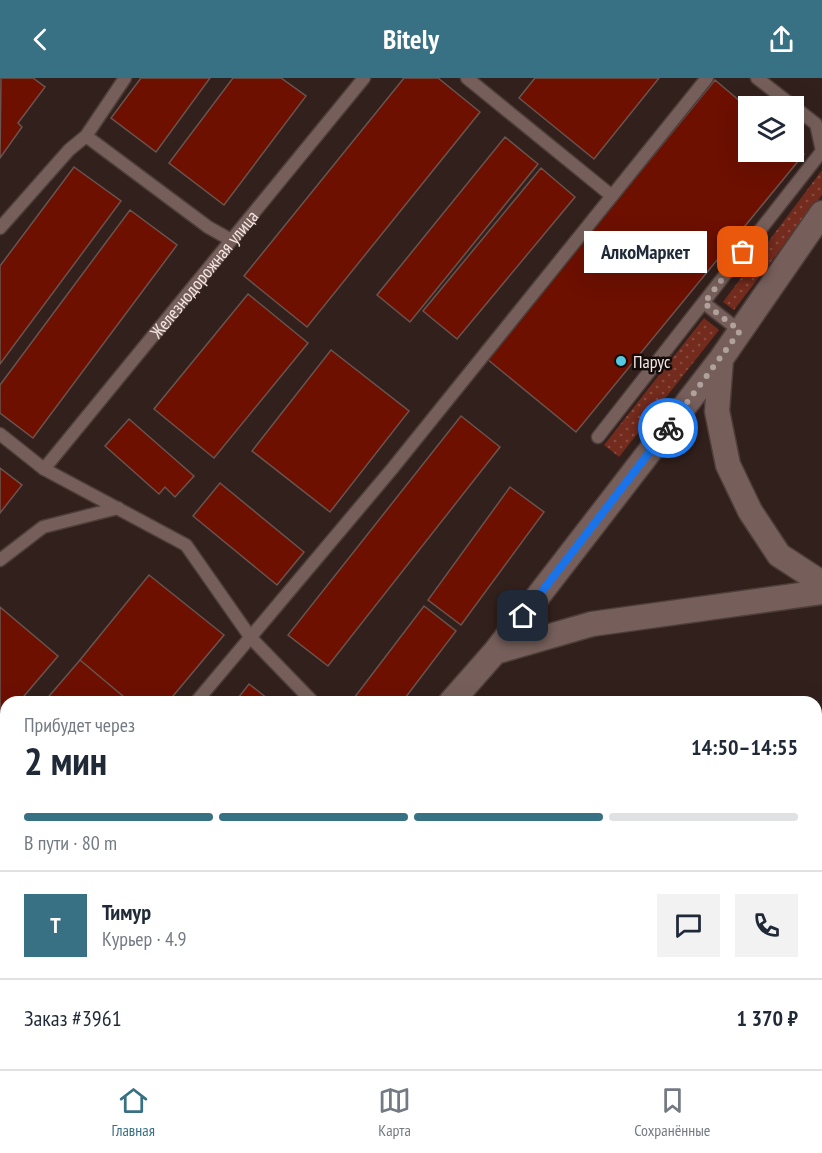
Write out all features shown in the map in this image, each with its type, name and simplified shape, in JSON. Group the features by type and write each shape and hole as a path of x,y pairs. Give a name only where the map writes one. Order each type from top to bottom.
{"street":[{"path":"456,696 495,652 721,359 822,213"},
{"path":"721,359 717,411 728,465 750,511 779,555 822,583"},
{"path":"495,652 592,624 822,592"}],"lane":[{"path":"0,228 69,150 86,136 125,78"},
{"name":"Железнодорожная улица","path":"44,469 364,78"},
{"path":"467,78 612,196"},
{"path":"201,696 393,469 707,78"},
{"path":"598,437 822,151 816,124 757,78"},
{"path":"86,136 208,227 231,240"},
{"path":"704,303 740,331"},
{"path":"0,434 44,469 186,545 251,638 307,696"},
{"path":"0,561 44,527 118,508"}],"shaded area":[{"path":"822,170 822,195 734,310 723,302"},
{"path":"704,318 719,330 619,457 604,445"}],"building":[{"path":"1,78 33,78 45,87 18,123 22,127 0,158"},
{"path":"141,78 210,78 156,152 111,118"},
{"path":"233,78 281,78 306,96 224,205 169,163"},
{"path":"404,78 438,78 480,112 307,327 244,276"},
{"path":"535,78 659,78 594,159 519,98"},
{"path":"715,80 738,100 738,162 797,162 576,432 487,359"},
{"path":"505,137 538,164 410,322 377,295"},
{"path":"74,167 121,201 0,364 0,266"},
{"path":"541,168 575,197 457,339 423,311"},
{"path":"130,210 177,245 33,438 0,413 0,385"},
{"path":"248,294 308,343 214,458 154,409"},
{"path":"331,350 409,411 330,512 252,451"},
{"path":"461,416 500,447 328,666 288,635"},
{"path":"129,419 194,476 175,497 165,487 159,494 105,446"},
{"path":"0,468 22,485 0,513"},
{"path":"220,483 304,552 277,585 193,516"},
{"path":"510,487 544,512 461,625 428,600"},
{"path":"149,575 224,635 173,696 123,696 80,660"},
{"path":"424,606 456,631 407,696 356,696"},
{"path":"0,607 58,656 24,696 0,696"},
{"path":"80,660 123,696 49,696"},
{"path":"249,684 264,696 240,696"}],"way so far":[{"path":"668,428 740,331 704,303 743,252"}],"place":[{"name":"АлкоМаркет","path":"743,252"},
{"name":"Парус","path":"621,361"}],"route":[{"path":"523,616 668,428"}]}
